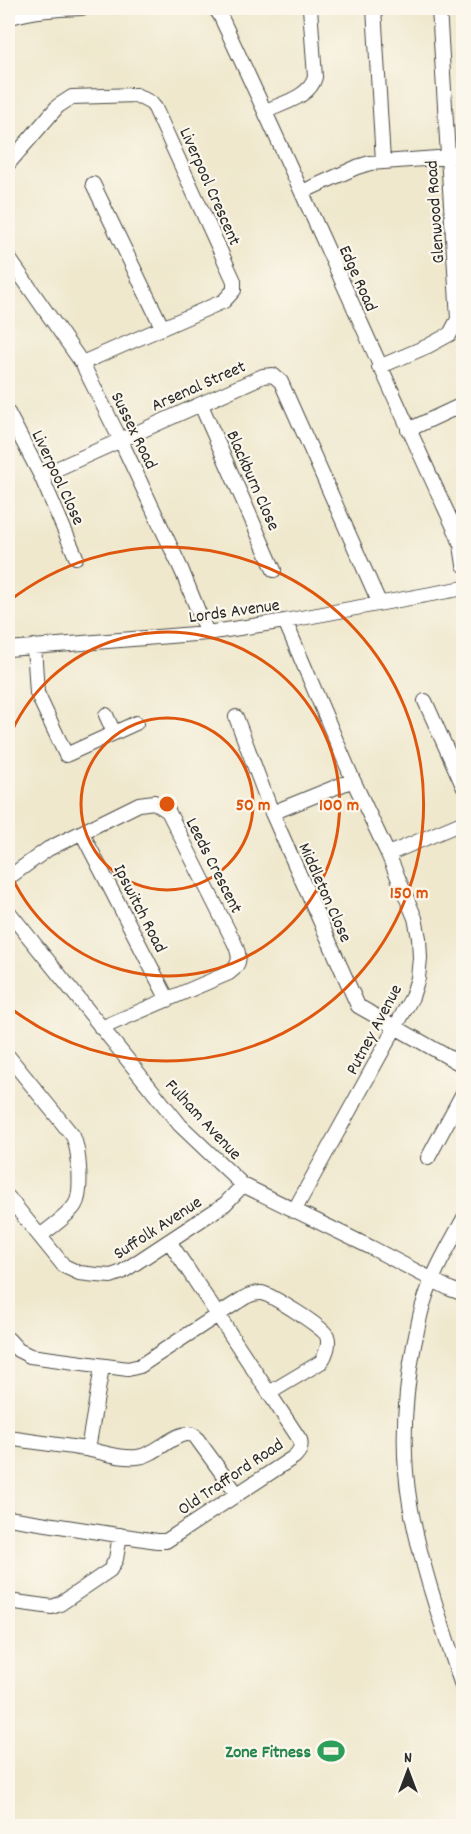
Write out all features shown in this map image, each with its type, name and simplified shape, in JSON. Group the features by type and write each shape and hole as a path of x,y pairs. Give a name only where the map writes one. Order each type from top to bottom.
{"street":[{"path":"8,18 42,10 82,8"},
{"name":"Edge Road","path":"215,8 266,111 379,367 461,545 464,565"},
{"path":"266,111 304,93 313,84 310,8"},
{"path":"374,8 383,161"},
{"name":"Glenwood Road","path":"379,367 450,334 457,323 459,314 439,8"},
{"name":"Liverpool Crescent","path":"8,164 58,106 72,97 128,94 136,95 151,103 160,117 235,286 232,294 224,301 82,363"},
{"path":"302,192 363,164 464,156"},
{"path":"93,184 162,327"},
{"name":"Sussex Road","path":"8,257 82,363 182,571 207,633"},
{"name":"Arsenal Street","path":"41,476 264,376 273,375 279,379 379,602"},
{"path":"408,430 464,404"},
{"name":"Blackburn Close","path":"201,405 274,570"},
{"name":"Liverpool Close","path":"8,413 41,476 76,557"},
{"name":"Lords Avenue","path":"8,649 207,633 464,588"},
{"name":"Putney Avenue","path":"285,621 415,918 420,958 416,989 294,1211"},
{"path":"34,646 37,693 66,755 136,723"},
{"path":"425,701 464,788"},
{"path":"105,715 114,734"},
{"name":"Middleton Close","path":"236,717 272,813 358,1006 464,1066"},
{"path":"272,813 353,780"},
{"name":"Leeds Crescent","path":"8,878 48,849 139,804 158,803 168,811 240,957 235,969 229,973 101,1028"},
{"path":"388,854 464,822"},
{"name":"Ipswitch Road","path":"82,833 168,1000"},
{"name":"Fulham Avenue","path":"8,911 180,1125 243,1185 372,1248 450,1290 464,1294"},
{"path":"8,1056 73,1136 78,1152 77,1202 67,1214 40,1236"},
{"path":"428,1158 464,1091"},
{"name":"Suffolk Avenue","path":"8,1197 64,1266 79,1273 108,1276 122,1272 225,1204 243,1185"},
{"path":"464,1218 432,1280 422,1306 406,1394 406,1470 410,1504 422,1553 464,1692"},
{"name":"Old Trafford Road","path":"8,1518 166,1541 294,1457 301,1448 300,1440 169,1240"},
{"path":"8,1339 18,1350 30,1356 128,1369 140,1366 250,1295 262,1293 325,1331 328,1341 326,1354 321,1362 269,1393"},
{"path":"88,1449 102,1366"},
{"path":"8,1438 88,1449 126,1457 139,1457 154,1453 180,1435 191,1434 195,1436 237,1494"},
{"path":"8,1601 44,1607 60,1604 110,1570 116,1559 120,1535"}],"place":[{"name":"Zone Fitness","path":"331,1751"}]}
